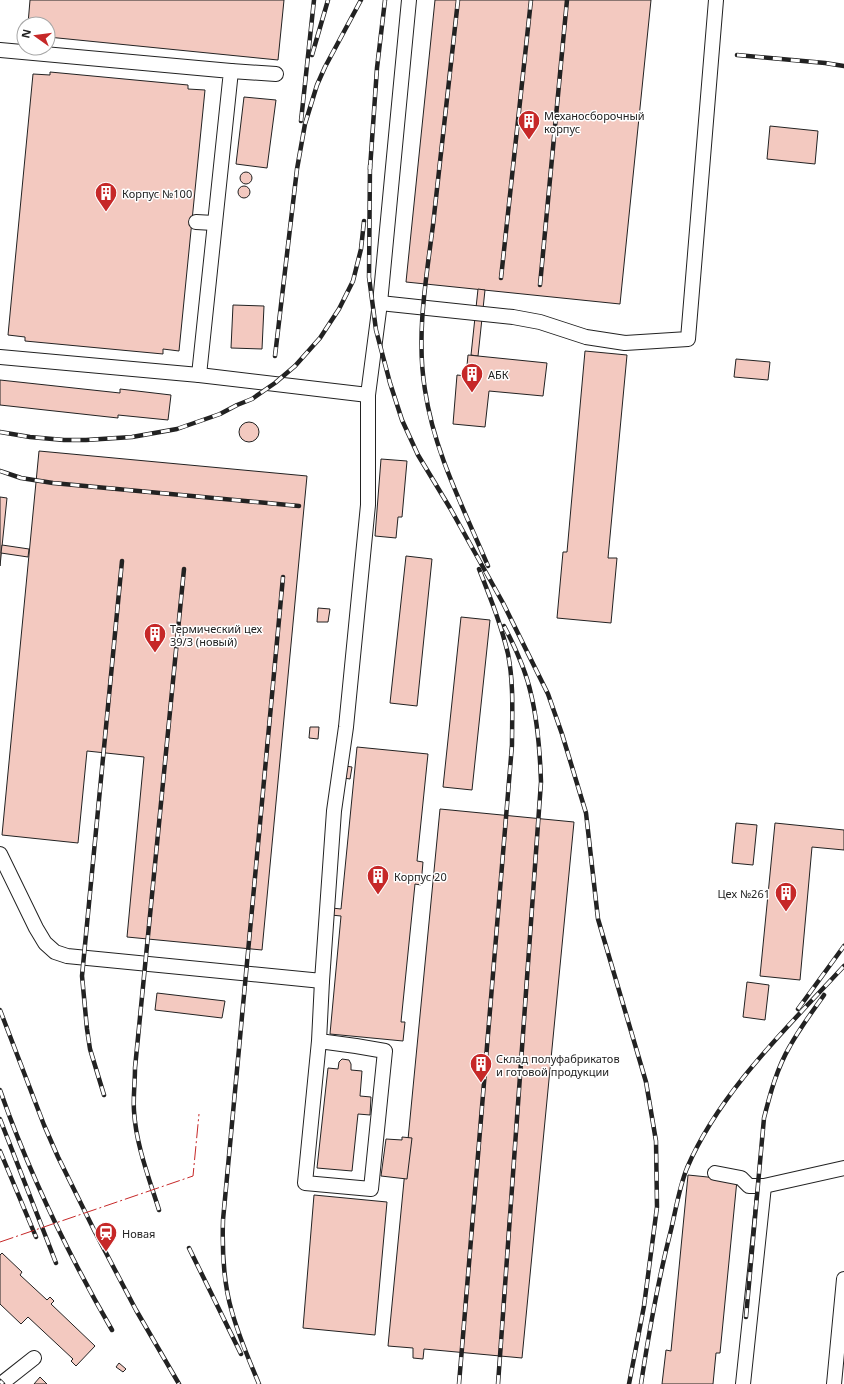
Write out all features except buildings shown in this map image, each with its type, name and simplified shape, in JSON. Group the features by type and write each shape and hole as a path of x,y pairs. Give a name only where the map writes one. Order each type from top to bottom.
{"lane":[{"path":"319,1041 386,1051 371,1189 305,1183 319,1041 334,811 346,727 368,505 368,395 380,303 409,0"},
{"path":"380,303 514,317 540,322 586,337 625,343 688,339 716,0"},
{"path":"0,50 276,74"},
{"path":"199,375 231,71"},
{"path":"196,222 214,223"},
{"path":"0,357 199,375 368,395"},
{"path":"0,854 36,928 45,943 55,952 75,957 322,981"},
{"path":"715,1173 741,1178 749,1186 764,1186 844,1168"},
{"path":"742,1384 764,1186"},
{"path":"834,1384 844,1279"},
{"path":"1,1384 34,1358"}],"railway":[{"path":"301,121 314,0"},
{"path":"312,55 328,0"},
{"path":"275,356 297,169 305,124 317,85 325,67 361,0"},
{"path":"370,169 377,68 385,0"},
{"path":"458,0 425,287 421,349 422,370 429,413 435,436 451,480 488,566"},
{"path":"501,278 531,0"},
{"path":"540,285 567,0"},
{"path":"737,55 844,66"},
{"path":"370,165 369,277 376,330 390,383 402,420 418,455 450,508 503,603 548,694 586,813 598,919 646,1082 656,1141 657,1207 644,1306 629,1384"},
{"path":"0,432 30,437 64,440 132,437 177,429 220,414 252,399 275,383 295,366 320,338 339,309 353,281 361,249 364,221"},
{"path":"0,471 21,478 53,483 299,506"},
{"path":"104,1095 90,1049 82,976 122,561"},
{"path":"159,1210 137,1136 134,1111 135,1068 184,569"},
{"path":"459,1384 512,745 512,688 508,654 499,621 479,569"},
{"path":"259,1384 241,1339 229,1301 224,1266 223,1220 283,577"},
{"path":"498,1384 541,782 538,738 531,694 520,659 504,626"},
{"path":"798,1009 844,946"},
{"path":"641,1384 662,1268 680,1191 687,1168 701,1140 736,1086 778,1036 844,966"},
{"path":"746,1317 764,1118 774,1081 785,1054 802,1026 824,995"},
{"path":"0,1010 44,1125 58,1157 136,1310 179,1384"},
{"path":"0,1090 11,1121 50,1213 112,1330"},
{"path":"0,1119 56,1263"},
{"path":"0,1151 36,1237"},
{"path":"189,1248 241,1354"},
{"path":"0,1381 3,1384"}],"power":[{"path":"0,1242 193,1176 199,1114"}],"place":[{"name":"Механосборочный корпус","path":"529,140"},
{"name":"Корпус №100","path":"106,212"},
{"name":"АБК","path":"472,394"},
{"name":"Термический цех 39/3 (новый)","path":"155,654"},
{"name":"Корпус 20","path":"378,896"},
{"name":"Цех №261","path":"786,912"},
{"name":"Склад полуфабрикатов и готовой продукции","path":"481,1084"},
{"name":"Новая","path":"106,1252"}]}
